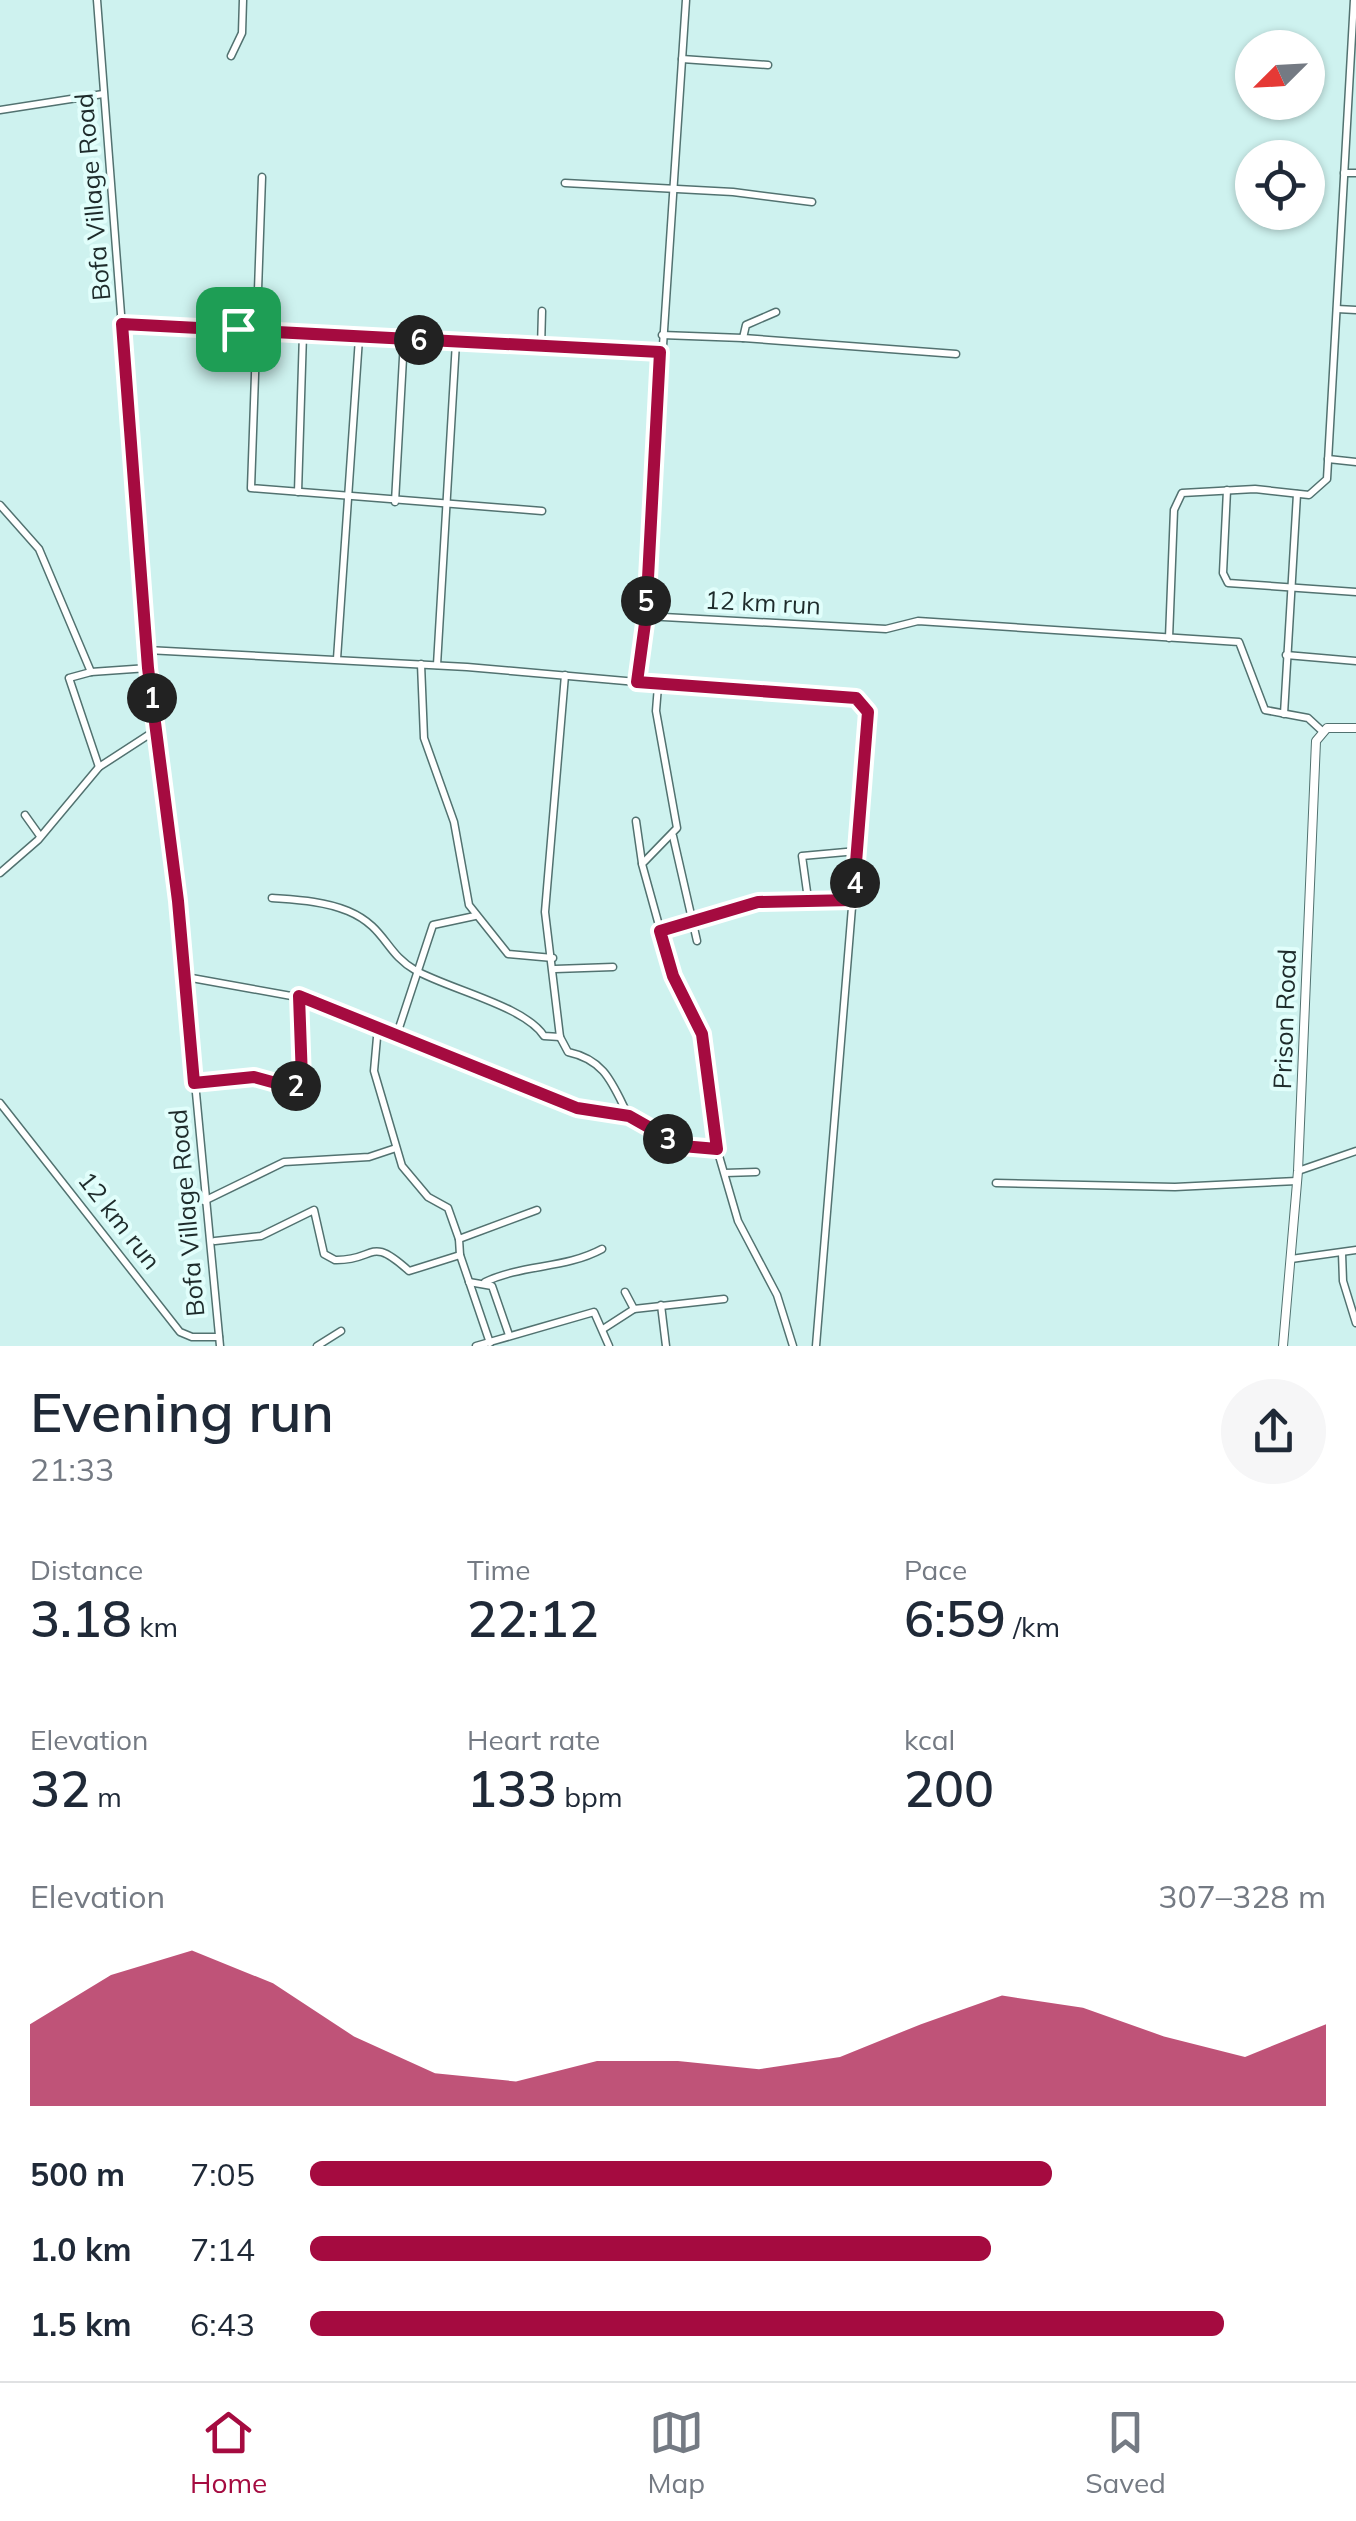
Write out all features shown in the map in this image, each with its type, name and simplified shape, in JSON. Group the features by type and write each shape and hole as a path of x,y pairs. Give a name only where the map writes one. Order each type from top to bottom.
{"street":[{"name":"Bofa Village Road","path":"97,0 148,668 186,977 219,1341"},
{"path":"231,56 242,33 243,0"},
{"path":"637,682 646,616 660,352 686,0"},
{"path":"1169,638 1176,500 1188,490 1309,495 1321,488 1328,459 1354,0"},
{"path":"682,59 768,66"},
{"path":"0,110 104,94"},
{"path":"1344,173 1356,172"},
{"path":"262,177 253,330 251,488 542,511"},
{"path":"565,183 672,188 812,202"},
{"path":"1337,309 1356,310"},
{"path":"541,348 542,312"},
{"path":"743,338 746,325 776,312"},
{"path":"122,324 660,352"},
{"path":"298,492 304,334"},
{"path":"662,335 956,354"},
{"path":"337,659 359,338"},
{"path":"395,502 404,340"},
{"path":"437,665 456,342"},
{"path":"1328,459 1356,462"},
{"path":"1228,490 1225,580 1234,585 1356,592"},
{"path":"1284,714 1296,494"},
{"path":"0,506 39,549 91,672"},
{"name":"12 km run","path":"646,616 886,629 918,621 1238,642 1266,710 1308,718 1322,730"},
{"path":"147,650 437,665 658,686 806,693 862,703 868,712 816,1346"},
{"path":"1286,655 1356,661"},
{"path":"422,664 424,738 454,822 469,905 508,954 553,958"},
{"path":"99,767 70,678 91,672 148,668"},
{"path":"564,676 544,912 555,969 560,1037 568,1052 589,1056 604,1068 629,1116"},
{"path":"642,864 677,828 656,711 658,686"},
{"path":"1322,730 1356,728"},
{"path":"0,873 40,836 99,767 156,730"},
{"name":"Prison Road","path":"1283,1346 1298,1176 1313,772 1322,730"},
{"path":"26,815 40,836"},
{"path":"636,821 642,864 673,976 702,1034 717,1149 738,1221 777,1294 793,1346"},
{"path":"673,836 698,941"},
{"path":"808,899 802,856 857,851"},
{"path":"272,898 324,902 364,918 376,926 399,960 418,972 526,1018 544,1036 560,1037"},
{"path":"660,931 758,902 853,900"},
{"path":"397,1034 433,925 475,916"},
{"path":"555,969 613,966"},
{"path":"186,977 299,996 577,1108 629,1116 682,1146 717,1149"},
{"path":"194,1083 254,1077 294,1088 302,1079 299,996"},
{"path":"378,1026 374,1071 396,1148 407,1177 448,1208 490,1343"},
{"name":"12 km run","path":"0,1103 180,1332 219,1341"},
{"path":"204,1201 284,1162 369,1157 396,1148"},
{"path":"996,1183 1174,1187 1298,1176 1356,1150"},
{"path":"725,1173 756,1172"},
{"path":"215,1241 261,1236 314,1210 324,1254 335,1260 380,1250 392,1254 409,1271 460,1256"},
{"path":"460,1239 537,1210"},
{"path":"469,1282 485,1282 536,1264 571,1262 602,1250"},
{"path":"1291,1259 1356,1250"},
{"path":"1342,1254 1343,1281 1356,1322"},
{"path":"485,1282 492,1286 509,1335"},
{"path":"625,1292 634,1309"},
{"path":"604,1329 634,1309 724,1299"},
{"path":"662,1305 666,1346"},
{"path":"476,1346 584,1313 599,1316 609,1346"},
{"path":"317,1346 340,1331"}],"route":[{"path":"122,324 238,329 324,337 660,352 646,616 637,682 856,698 868,712 853,900 758,902 660,931 673,976 702,1034 717,1149 682,1146 629,1116 577,1108 299,996 302,1079 294,1088 254,1077 194,1083 178,901 148,668 122,324"}]}
